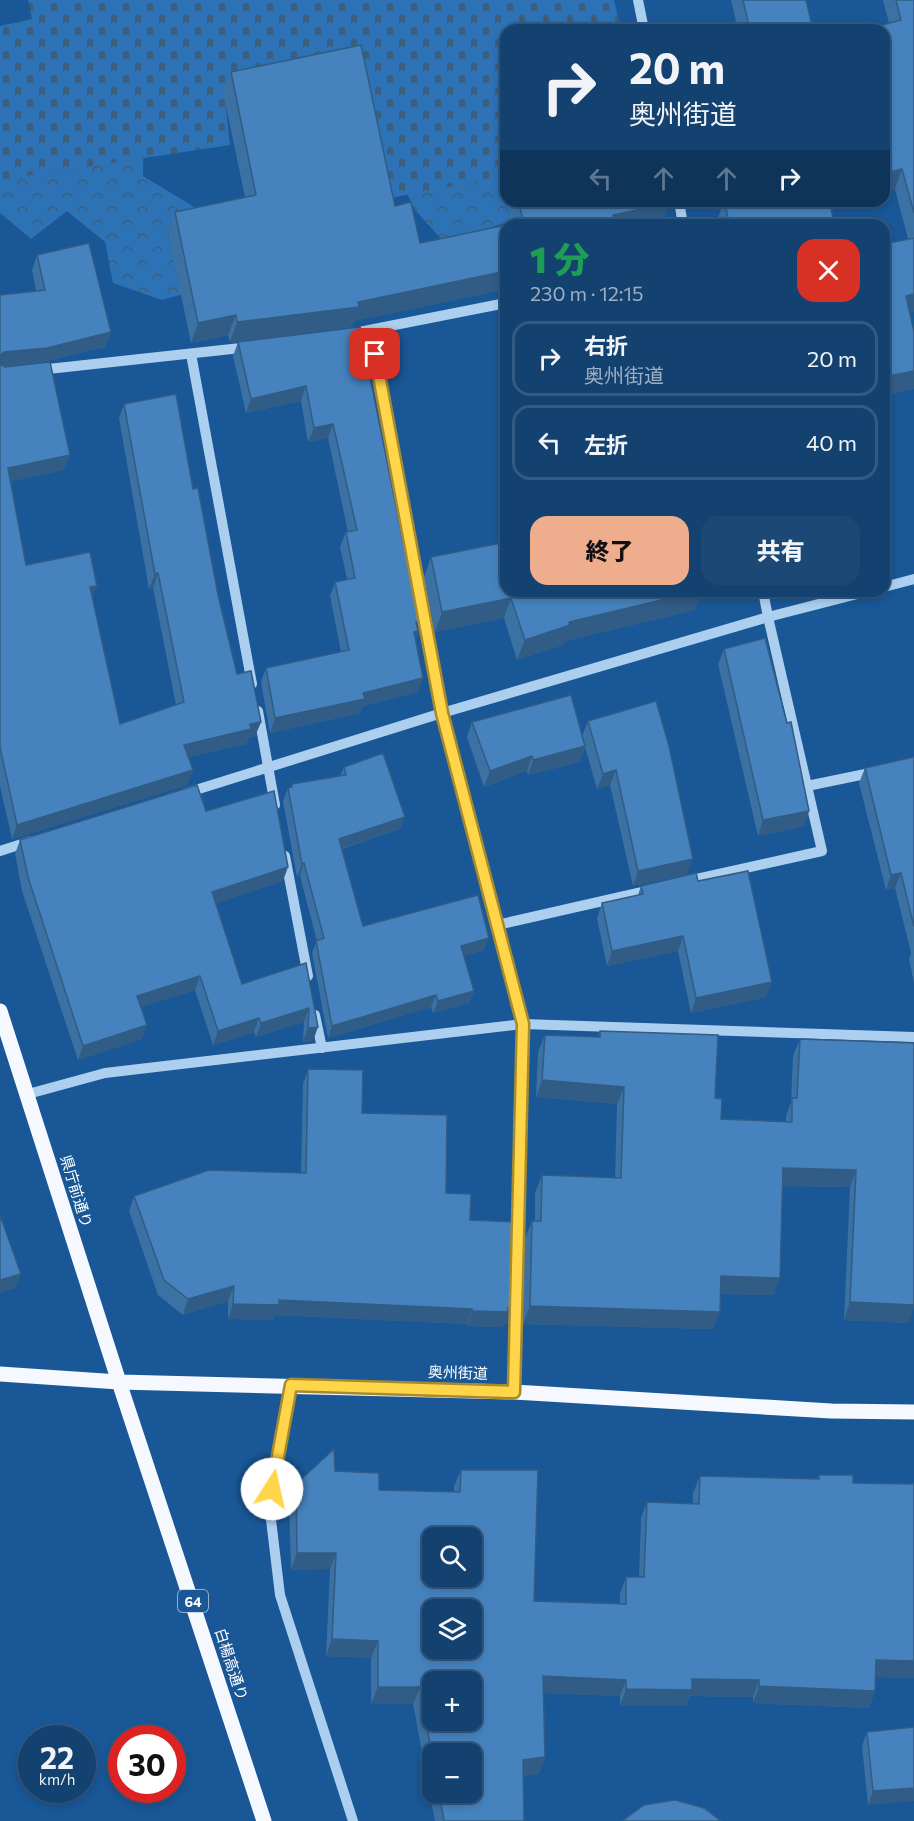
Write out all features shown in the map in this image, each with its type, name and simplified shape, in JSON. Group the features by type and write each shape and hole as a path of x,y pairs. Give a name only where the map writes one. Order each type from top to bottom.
{"main road":[{"name":"県庁前通り","path":"0,1011 119,1382"},
{"name":"奥州街道","path":"0,1374 119,1382 514,1392 831,1411 914,1412"},
{"name":"白楊高通り","path":"119,1382 264,1821"}],"street":[{"path":"638,0 643,24"},
{"path":"337,336 371,332 500,304"},
{"path":"371,332 418,586"},
{"path":"22,372 259,346"},
{"path":"191,354 277,814"},
{"path":"890,585 914,579"},
{"path":"671,885 822,850 764,597"},
{"path":"180,795 442,713 768,617 846,597"},
{"path":"421,598 442,713 523,1024 514,1392"},
{"path":"807,786 882,771"},
{"path":"0,850 48,836"},
{"path":"284,849 310,989"},
{"path":"497,925 660,888"},
{"path":"313,1001 322,1048"},
{"path":"28,1094 105,1073 523,1024 914,1037"},
{"path":"291,1385 269,1503 280,1595 353,1821"}],"green space":[{"path":"28,0 614,0 620,24 500,24 500,178 384,199 362,60 224,90 230,145 0,180 0,26 32,19"},
{"path":"0,104 144,107 143,176 209,216 207,287 162,300 113,283 105,242 67,211 31,239 0,213"},
{"path":"500,146 500,207 523,207 513,219 500,219 500,224 444,242 415,210 387,152"}],"building":[{"path":"743,0 806,0 812,24 749,24"},
{"path":"896,0 914,0 914,213 902,169 890,172 890,24 886,24 901,20"},
{"path":"361,45 395,206 411,202 420,243 500,226 500,272 358,302 359,307 237,322 236,315 198,323 175,212 256,195 231,72"},
{"path":"520,207 650,207 613,215 614,219 522,219"},
{"path":"726,207 830,207 834,219 728,219"},
{"path":"914,238 914,294 906,296 914,332 914,371 890,376 890,243"},
{"path":"89,243 111,332 47,348 4,352 0,356 0,295 45,290 37,255"},
{"path":"360,327 408,566 415,565 425,620 416,622 418,631 414,632 423,678 363,693 365,699 275,718 266,668 349,650 335,582 355,578 346,532 357,530 333,424 314,428 306,386 251,399 238,342"},
{"path":"50,362 70,455 8,468 26,565 90,552 97,586 90,587 120,724 184,702 158,573 155,574 124,404 176,394 193,489 198,488 218,595 237,674 251,671 261,722 250,724 251,729 184,745 193,770 17,825 0,747 0,364 5,367"},
{"path":"500,543 500,597 674,597 569,622 570,625 525,640 511,598 442,612 431,557"},
{"path":"765,638 787,723 791,722 809,811 763,820 724,649"},
{"path":"571,695 585,746 533,760 532,756 490,771 472,722"},
{"path":"656,701 669,746 693,859 638,871 616,770 603,774 588,721"},
{"path":"383,753 405,817 339,839 363,926 478,895 489,938 461,946 474,991 438,1001 436,995 332,1026 316,941 324,938 304,863 302,864 288,788 292,787 292,784 346,775 344,767"},
{"path":"914,757 914,927 901,873 891,875 865,768"},
{"path":"197,785 206,811 274,791 288,867 212,892 242,984 306,963 318,1027 308,1028 309,1008 261,1023 259,1018 218,1031 200,976 137,996 147,1025 83,1046 28,877 20,840"},
{"path":"748,871 772,982 696,998 683,936 612,951 602,903 643,894 641,886 696,873 698,881"},
{"path":"600,1031 718,1035 715,1098 722,1099 721,1119 792,1122 792,1098 797,1098 800,1039 914,1043 914,1305 850,1302 856,1170 783,1168 780,1278 721,1276 720,1312 530,1306 532,1221 541,1221 542,1175 621,1178 624,1087 542,1080 545,1035 600,1037"},
{"path":"308,1069 363,1070 362,1113 447,1115 446,1193 471,1194 470,1220 516,1222 514,1309 508,1308 508,1312 472,1311 472,1309 279,1300 279,1305 233,1304 234,1286 188,1299 164,1280 134,1196 209,1170 306,1173"},
{"path":"0,1215 21,1274 0,1280"},
{"path":"334,1449 335,1471 379,1473 379,1490 460,1492 461,1470 538,1470 534,1601 626,1604 626,1577 644,1577 647,1502 699,1504 700,1476 819,1479 819,1475 853,1475 853,1483 914,1484 914,1661 876,1660 875,1691 759,1686 759,1680 692,1679 692,1690 626,1689 626,1680 543,1676 545,1757 523,1760 524,1821 444,1821 441,1803 482,1803 482,1743 430,1743 428,1731 482,1731 482,1671 422,1671 422,1698 420,1687 378,1687 378,1641 332,1639 336,1553 297,1553 296,1484"},
{"path":"914,1727 914,1788 873,1791 867,1732"},
{"path":"675,1800 704,1808 721,1821 622,1821 644,1805"}],"route":[{"path":"272,1489 291,1385 514,1392 523,1024 442,713 375,354"}]}
